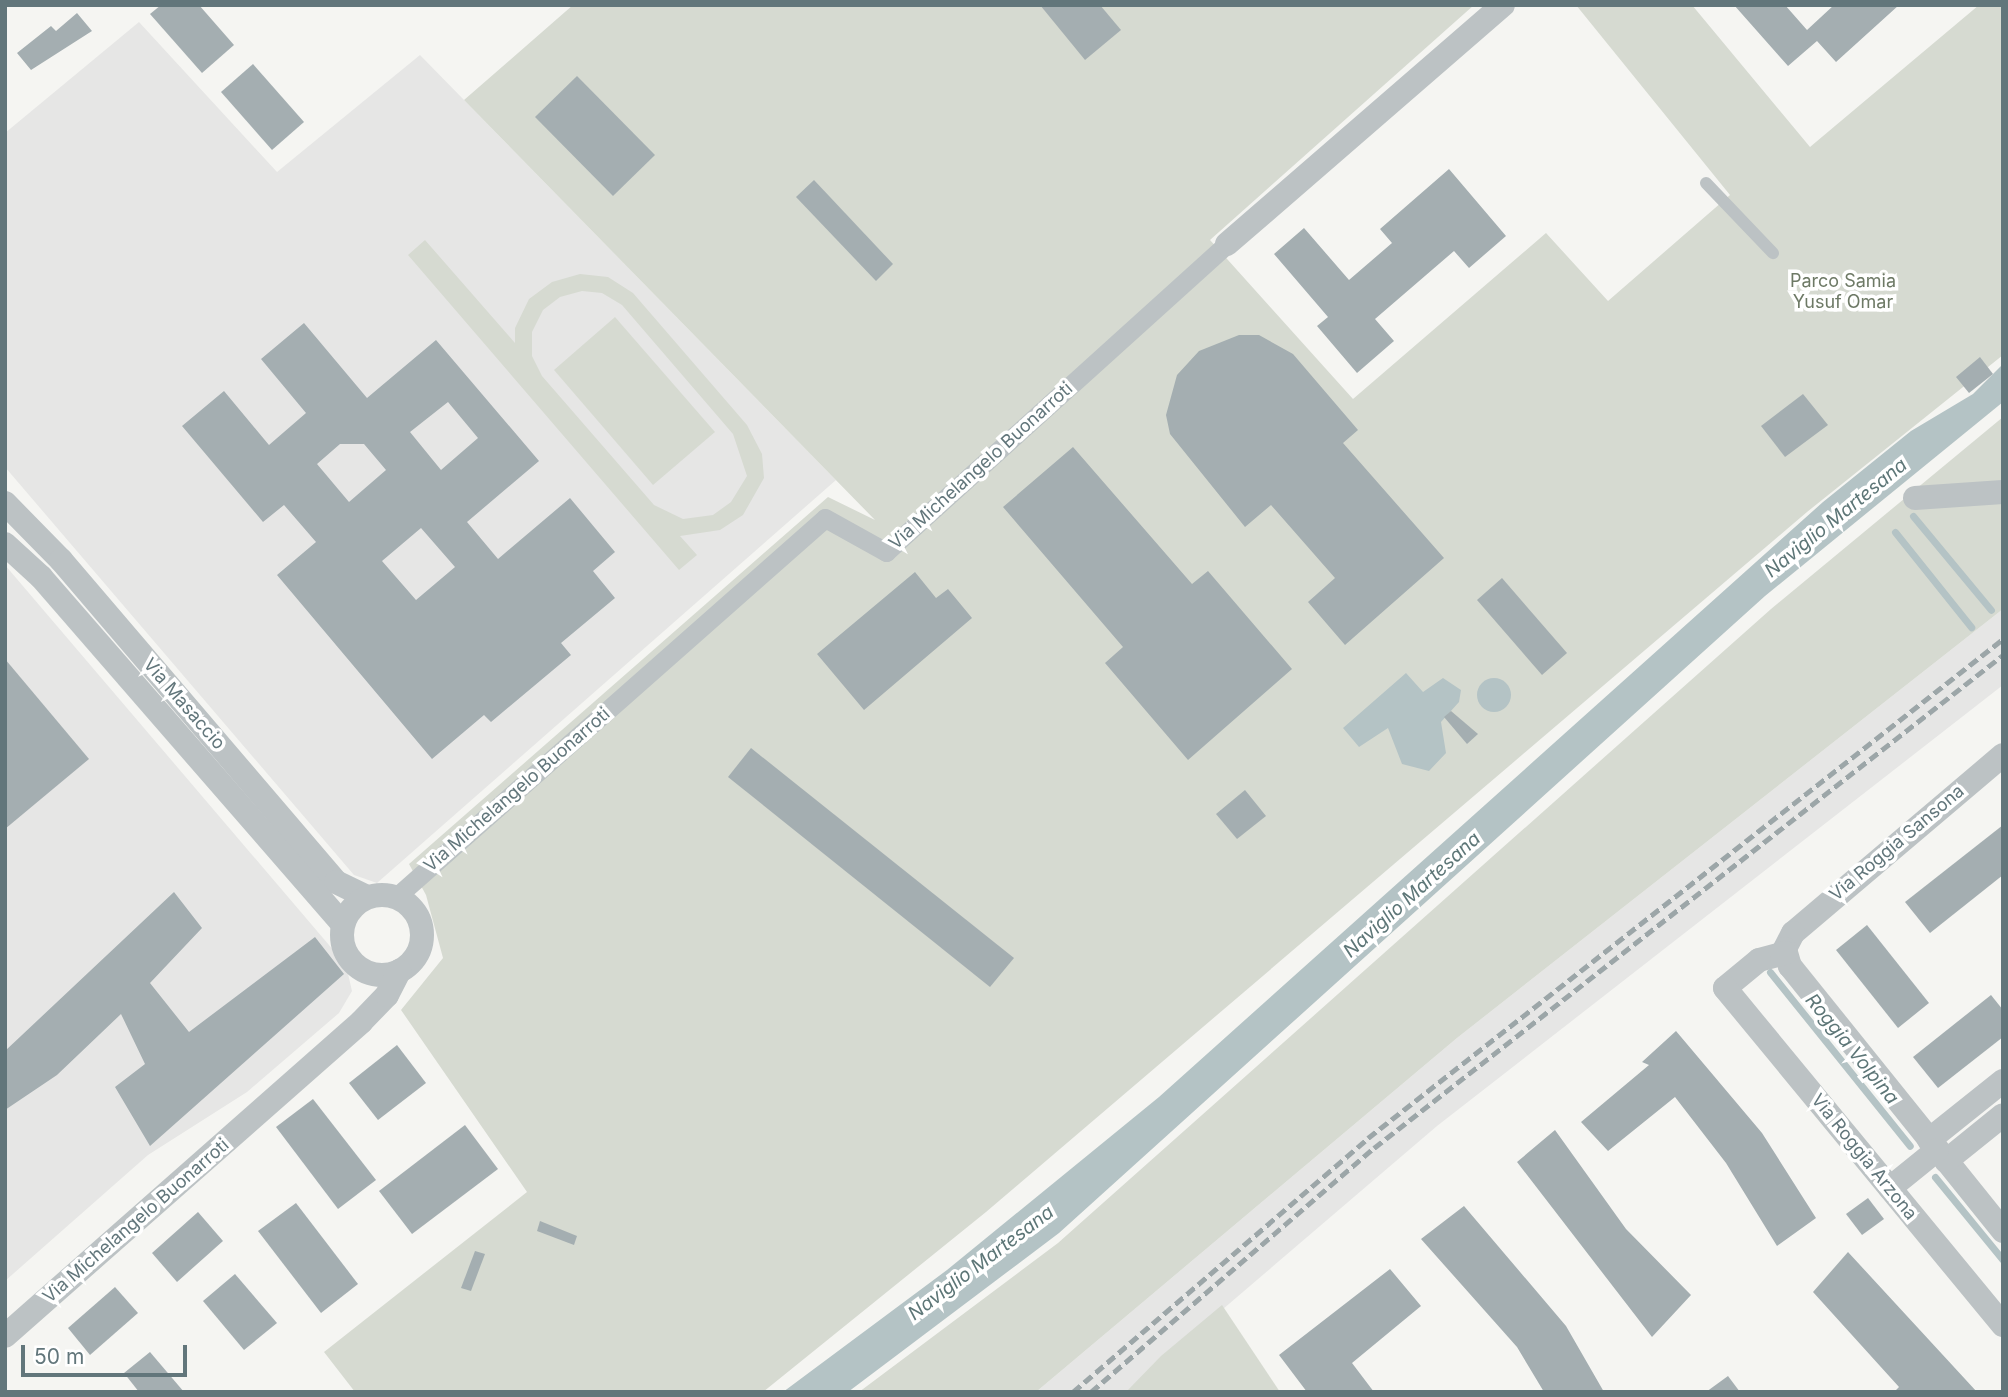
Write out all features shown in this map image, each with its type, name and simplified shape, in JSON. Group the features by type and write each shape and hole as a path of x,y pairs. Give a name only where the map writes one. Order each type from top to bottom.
{"street":[{"name":"Via Michelangelo Buonarroti","path":"396,897 825,518 886,552 1227,244 1499,7"},
{"path":"1915,498 2003,492"},
{"name":"Via Masaccio","path":"5,503 61,560 336,882 367,898 396,897"},
{"name":"Via Masaccio","path":"5,544 41,577 343,924 345,951 368,972"},
{"name":"Via Roggia Sansona","path":"1725,988 1759,960 1789,943 2003,755"},
{"path":"361,1023 369,994 368,972 400,971 414,958 422,934 414,910 396,897"},
{"path":"343,924 367,898"},
{"path":"1789,943 1937,1150 2003,1230"},
{"name":"Via Michelangelo Buonarroti","path":"5,1336 361,1023 387,995 400,971"},
{"name":"Via Roggia Arzona","path":"1725,988 2003,1325"},
{"path":"1890,1188 1937,1150 2003,1081"},
{"path":"1937,1150 2003,1115"}],"lane":[{"path":"1706,183 1773,253"}],"shaded area":[{"path":"139,22 277,172 420,55 836,480 377,883 354,875 5,467 5,133"},
{"path":"5,565 346,965 352,991 339,1013 247,1092 148,1155 5,1281"},
{"path":"2003,609 2003,685 1437,1126 1126,1392 1036,1392 1457,1038"}],"green space":[{"name":"Parco Samia Yusuf Omar","path":"573,5 1474,5 1210,240 1353,399 1546,233 1608,301 1730,195 1576,5 1692,5 1810,147 1979,5 2003,5 2003,355 1807,512 986,1212 763,1392 355,1392 324,1352 527,1192 401,1010 443,958 426,895 409,864 828,497 875,520 464,100"},
{"path":"425,240 515,343 515,328 529,299 552,282 580,274 608,277 633,293 747,425 762,454 764,478 743,515 720,530 680,536 697,555 679,570 408,255","holes":["582,291 602,293 622,305 733,434 747,476 731,502 713,515 683,519 654,505 542,376 532,356 532,332 543,310 560,297"]},
{"path":"615,317 715,432 653,485 554,370"},
{"path":"2003,417 2003,609 1457,1038 1036,1392 859,1392 1058,1243 1771,609"},
{"path":"1222,1305 1280,1392 1126,1392 1161,1356"}],"water":[{"name":"Naviglio Martesana","path":"2003,364 2003,402 1765,596 1059,1233 848,1392 783,1392 947,1270 1159,1097 1823,502 1911,431 1973,394"},
{"path":"1406,673 1423,692 1443,678 1461,690 1459,702 1441,722 1446,753 1429,771 1402,764 1388,728 1359,747 1343,728"},
{"path":"1494,678 1506,683 1511,695 1506,707 1494,712 1482,707 1477,695 1482,683"}],"building":[{"path":"161,5 199,5 234,45 202,73 150,14"},
{"path":"1040,5 1100,5 1121,30 1085,60"},
{"path":"1734,5 1785,5 1807,30 1834,5 1899,5 1836,62 1817,41 1788,66"},
{"path":"77,13 92,31 31,70 17,53 51,26 56,31"},
{"path":"253,64 304,122 272,150 221,92"},
{"path":"577,76 655,155 613,196 535,117"},
{"path":"1449,169 1506,236 1469,268 1454,251 1375,319 1394,341 1357,373 1317,326 1328,317 1274,254 1304,228 1349,280 1392,243 1380,229"},
{"path":"814,180 893,264 876,281 796,197"},
{"path":"304,323 367,398 436,340 539,461 467,522 498,559 570,498 615,552 593,571 615,598 561,643 571,655 491,722 484,715 432,759 277,575 316,542 284,505 263,522 182,426 224,391 269,445 306,413 261,359","holes":["448,402 478,438 441,470 410,432","340,444 364,444 386,470 349,502 317,464","421,528 455,567 416,600 382,561"]},
{"path":"1239,335 1259,335 1293,354 1358,430 1343,443 1444,558 1345,645 1308,602 1335,578 1271,505 1245,527 1170,434 1166,415 1177,375 1199,351"},
{"path":"1980,357 1993,374 1969,393 1956,377"},
{"path":"1803,394 1828,425 1785,457 1761,426"},
{"path":"1073,447 1192,584 1208,571 1292,669 1188,760 1105,663 1123,647 1003,507"},
{"path":"915,572 936,598 948,589 972,618 864,710 817,654"},
{"path":"1502,578 1567,653 1542,675 1477,600"},
{"path":"5,659 89,759 5,829"},
{"path":"1451,711 1478,734 1467,744 1444,717"},
{"path":"751,748 1014,958 990,987 728,777"},
{"path":"1245,790 1266,816 1237,839 1216,814"},
{"path":"2003,825 2003,875 1930,933 1905,902"},
{"path":"174,892 202,928 150,983 189,1032 315,937 344,974 150,1146 115,1087 145,1064 121,1014 57,1075 5,1110 5,1051"},
{"path":"1867,925 1929,1003 1898,1028 1836,950"},
{"path":"1991,995 2003,1010 2003,1037 1938,1088 1913,1057"},
{"path":"1676,1031 1762,1133 1816,1218 1777,1246 1726,1163 1675,1097 1608,1151 1581,1122 1649,1065 1642,1062"},
{"path":"397,1045 426,1083 378,1120 349,1083"},
{"path":"313,1099 376,1180 338,1209 276,1127"},
{"path":"465,1125 498,1169 412,1234 379,1191"},
{"path":"1555,1130 1626,1229 1691,1295 1652,1337 1517,1162"},
{"path":"1868,1198 1884,1219 1862,1235 1846,1214"},
{"path":"296,1203 358,1284 321,1313 258,1231"},
{"path":"1464,1206 1566,1326 1604,1392 1544,1392 1517,1347 1421,1239"},
{"path":"198,1212 223,1241 177,1282 152,1253"},
{"path":"540,1221 577,1236 574,1245 537,1231"},
{"path":"475,1251 485,1254 471,1291 461,1288"},
{"path":"1848,1252 1977,1392 1894,1392 1899,1387 1813,1292"},
{"path":"1390,1269 1421,1306 1352,1363 1374,1392 1307,1392 1279,1355"},
{"path":"235,1274 277,1323 244,1350 203,1301"},
{"path":"115,1287 138,1313 90,1355 68,1328"},
{"path":"150,1352 184,1392 139,1392 124,1373"},
{"path":"1728,1376 1740,1392 1706,1392"}],"waterway":[{"path":"1913,516 1991,610"},
{"name":"Roggia Volpina","path":"1895,532 1971,627"},
{"name":"Roggia Volpina","path":"1770,972 1910,1146"},
{"name":"Roggia Volpina","path":"1935,1177 2003,1260"}],"railway":[{"path":"1073,1392 1368,1138 2003,639"},
{"path":"1091,1392 1374,1148 2003,655"}]}
